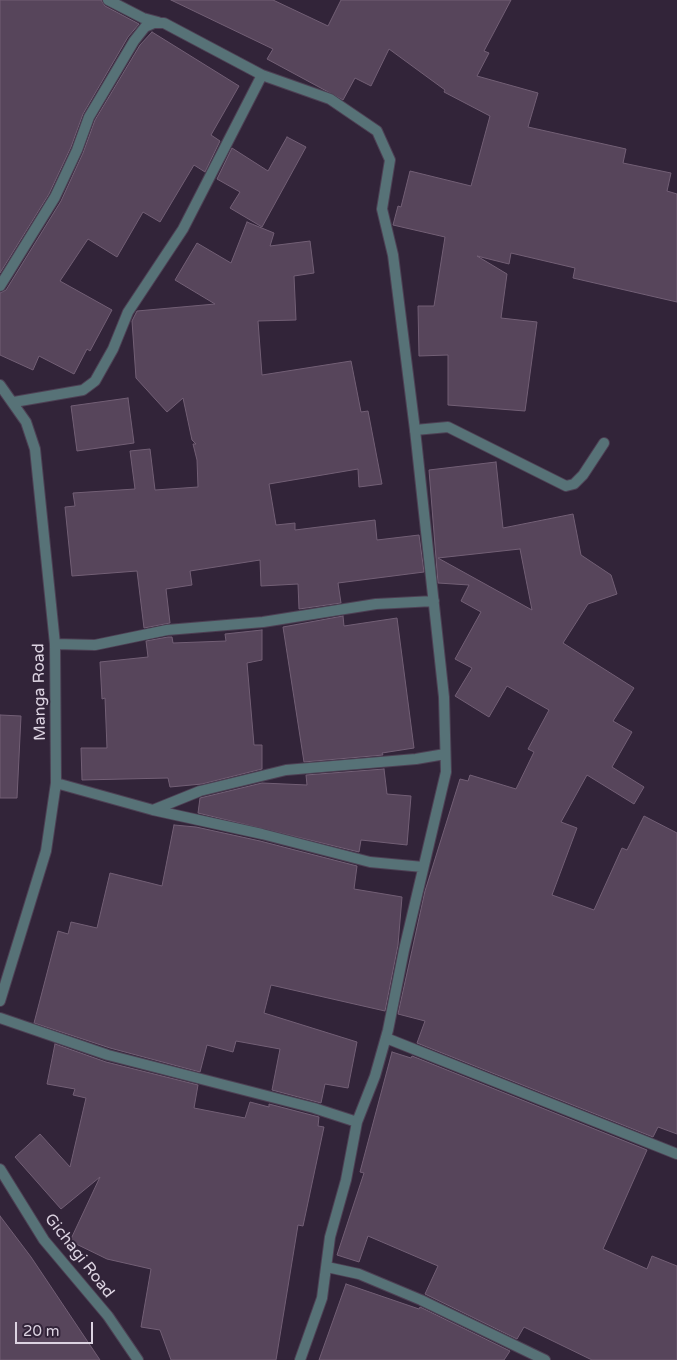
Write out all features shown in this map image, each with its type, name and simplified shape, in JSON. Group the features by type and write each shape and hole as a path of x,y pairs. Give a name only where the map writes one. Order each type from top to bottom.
{"street":[{"path":"108,0 144,18 164,23 262,75 330,99 376,131 390,160 382,209 393,255 415,430 444,697 444,754 446,772 423,867 419,893 404,950 386,1038 376,1076 357,1122 346,1180 330,1237 322,1298 300,1360"},
{"path":"0,286 55,197 77,150 89,116 134,41 145,27 154,23 164,23"},
{"path":"14,402 83,390 95,381 113,349 128,312 183,229 262,75"},
{"name":"Manga Road","path":"0,385 14,402 26,422 34,448 56,644 56,783 46,851 0,1001"},
{"path":"415,430 448,427 566,486 574,484 583,475 604,443"},
{"path":"56,644 95,645 167,630 264,622 376,604 434,601"},
{"path":"152,810 200,791 286,770 416,760 444,754"},
{"path":"56,783 152,810 262,834 370,862 423,867"},
{"path":"0,1018 108,1055 314,1108 357,1122"},
{"path":"386,1038 677,1154"},
{"name":"Gichagi Road","path":"0,1169 44,1240 108,1316 138,1360"},
{"path":"327,1267 359,1274 421,1300 545,1360"}],"building":[{"path":"0,0 101,0 105,6 139,24 128,37 83,114 71,147 49,194 0,273"},
{"path":"171,0 273,0 328,26 341,0 511,0 484,51 489,53 477,76 538,93 528,127 626,149 623,163 671,173 667,191 677,194 677,302 573,278 575,268 511,253 509,264 477,256 507,274 501,318 537,322 525,411 448,405 448,355 419,356 418,306 434,306 445,237 393,225 398,206 401,207 410,171 471,186 490,116 444,92 445,90 389,49 371,86 355,78 343,100 267,59 273,49"},
{"path":"152,32 239,86 211,135 220,141 205,172 194,165 160,222 143,212 117,257 88,239 60,281 112,310 90,351 87,349 74,374 39,356 33,370 0,355 0,293 6,290 61,201 83,153 95,120 140,45"},
{"path":"287,137 306,147 262,227 230,208 240,192 217,179 232,148 268,171"},
{"path":"247,222 274,233 270,246 310,241 314,273 294,276 296,320 258,321 262,375 351,361 361,412 368,411 382,484 359,487 358,469 269,484 276,525 295,523 295,530 375,520 377,540 419,535 424,572 338,583 341,603 299,609 298,584 261,586 260,560 190,571 192,585 166,589 170,623 144,628 137,571 72,576 65,507 75,506 73,493 135,489 130,451 150,449 155,490 198,487 197,460 193,444 196,444 192,440 183,398 167,412 136,378 132,321 137,311 215,304 175,280 197,243 231,263"},
{"path":"128,398 134,443 77,451 71,406"},
{"path":"496,462 503,528 573,514 581,555 611,575 617,594 588,604 563,643 634,688 613,721 632,732 612,767 644,787 634,804 587,775 561,822 577,828 552,895 594,910 622,848 627,850 644,816 677,833 677,1134 658,1127 653,1137 417,1043 425,1021 398,1014 425,891 460,779 468,781 470,775 516,789 534,752 528,749 549,710 507,686 489,717 455,696 472,668 455,659 481,612 461,601 469,585 438,583 429,470","holes":["520,549 532,610 438,558"]},
{"path":"343,616 344,626 397,618 414,748 382,753 383,755 304,762 283,627"},
{"path":"262,630 262,660 247,663 254,745 262,745 262,769 202,784 170,787 168,778 82,780 81,748 107,748 105,698 102,699 100,662 148,657 146,641 172,637 173,643 226,641 225,634"},
{"path":"0,715 21,716 17,798 0,798"},
{"path":"384,769 387,794 411,796 407,845 361,840 359,852 198,813 200,798 262,783 307,785 306,775"},
{"path":"174,825 196,827 260,841 357,866 354,889 402,897 398,945 385,1011 271,985 264,1013 357,1042 348,1088 325,1084 321,1103 272,1090 280,1049 236,1041 233,1052 207,1045 200,1072 110,1048 34,1023 58,931 68,934 71,922 97,928 110,873 162,886"},
{"path":"55,1044 106,1062 198,1085 194,1108 245,1118 250,1102 269,1107 269,1104 319,1117 318,1126 324,1127 303,1226 298,1225 276,1360 171,1360 160,1330 141,1327 151,1269 107,1259 70,1241 100,1177 61,1209 15,1157 40,1134 70,1167 86,1098 73,1095 75,1089 47,1084"},
{"path":"392,1052 411,1058 412,1056 647,1150 603,1249 647,1269 652,1256 677,1266 677,1360 592,1360 524,1327 517,1339 425,1294 438,1266 368,1236 359,1262 337,1255 364,1173 360,1172"},
{"path":"0,1216 31,1257 100,1360 0,1360"},
{"path":"346,1284 419,1309 420,1307 510,1351 504,1360 319,1360"}]}
